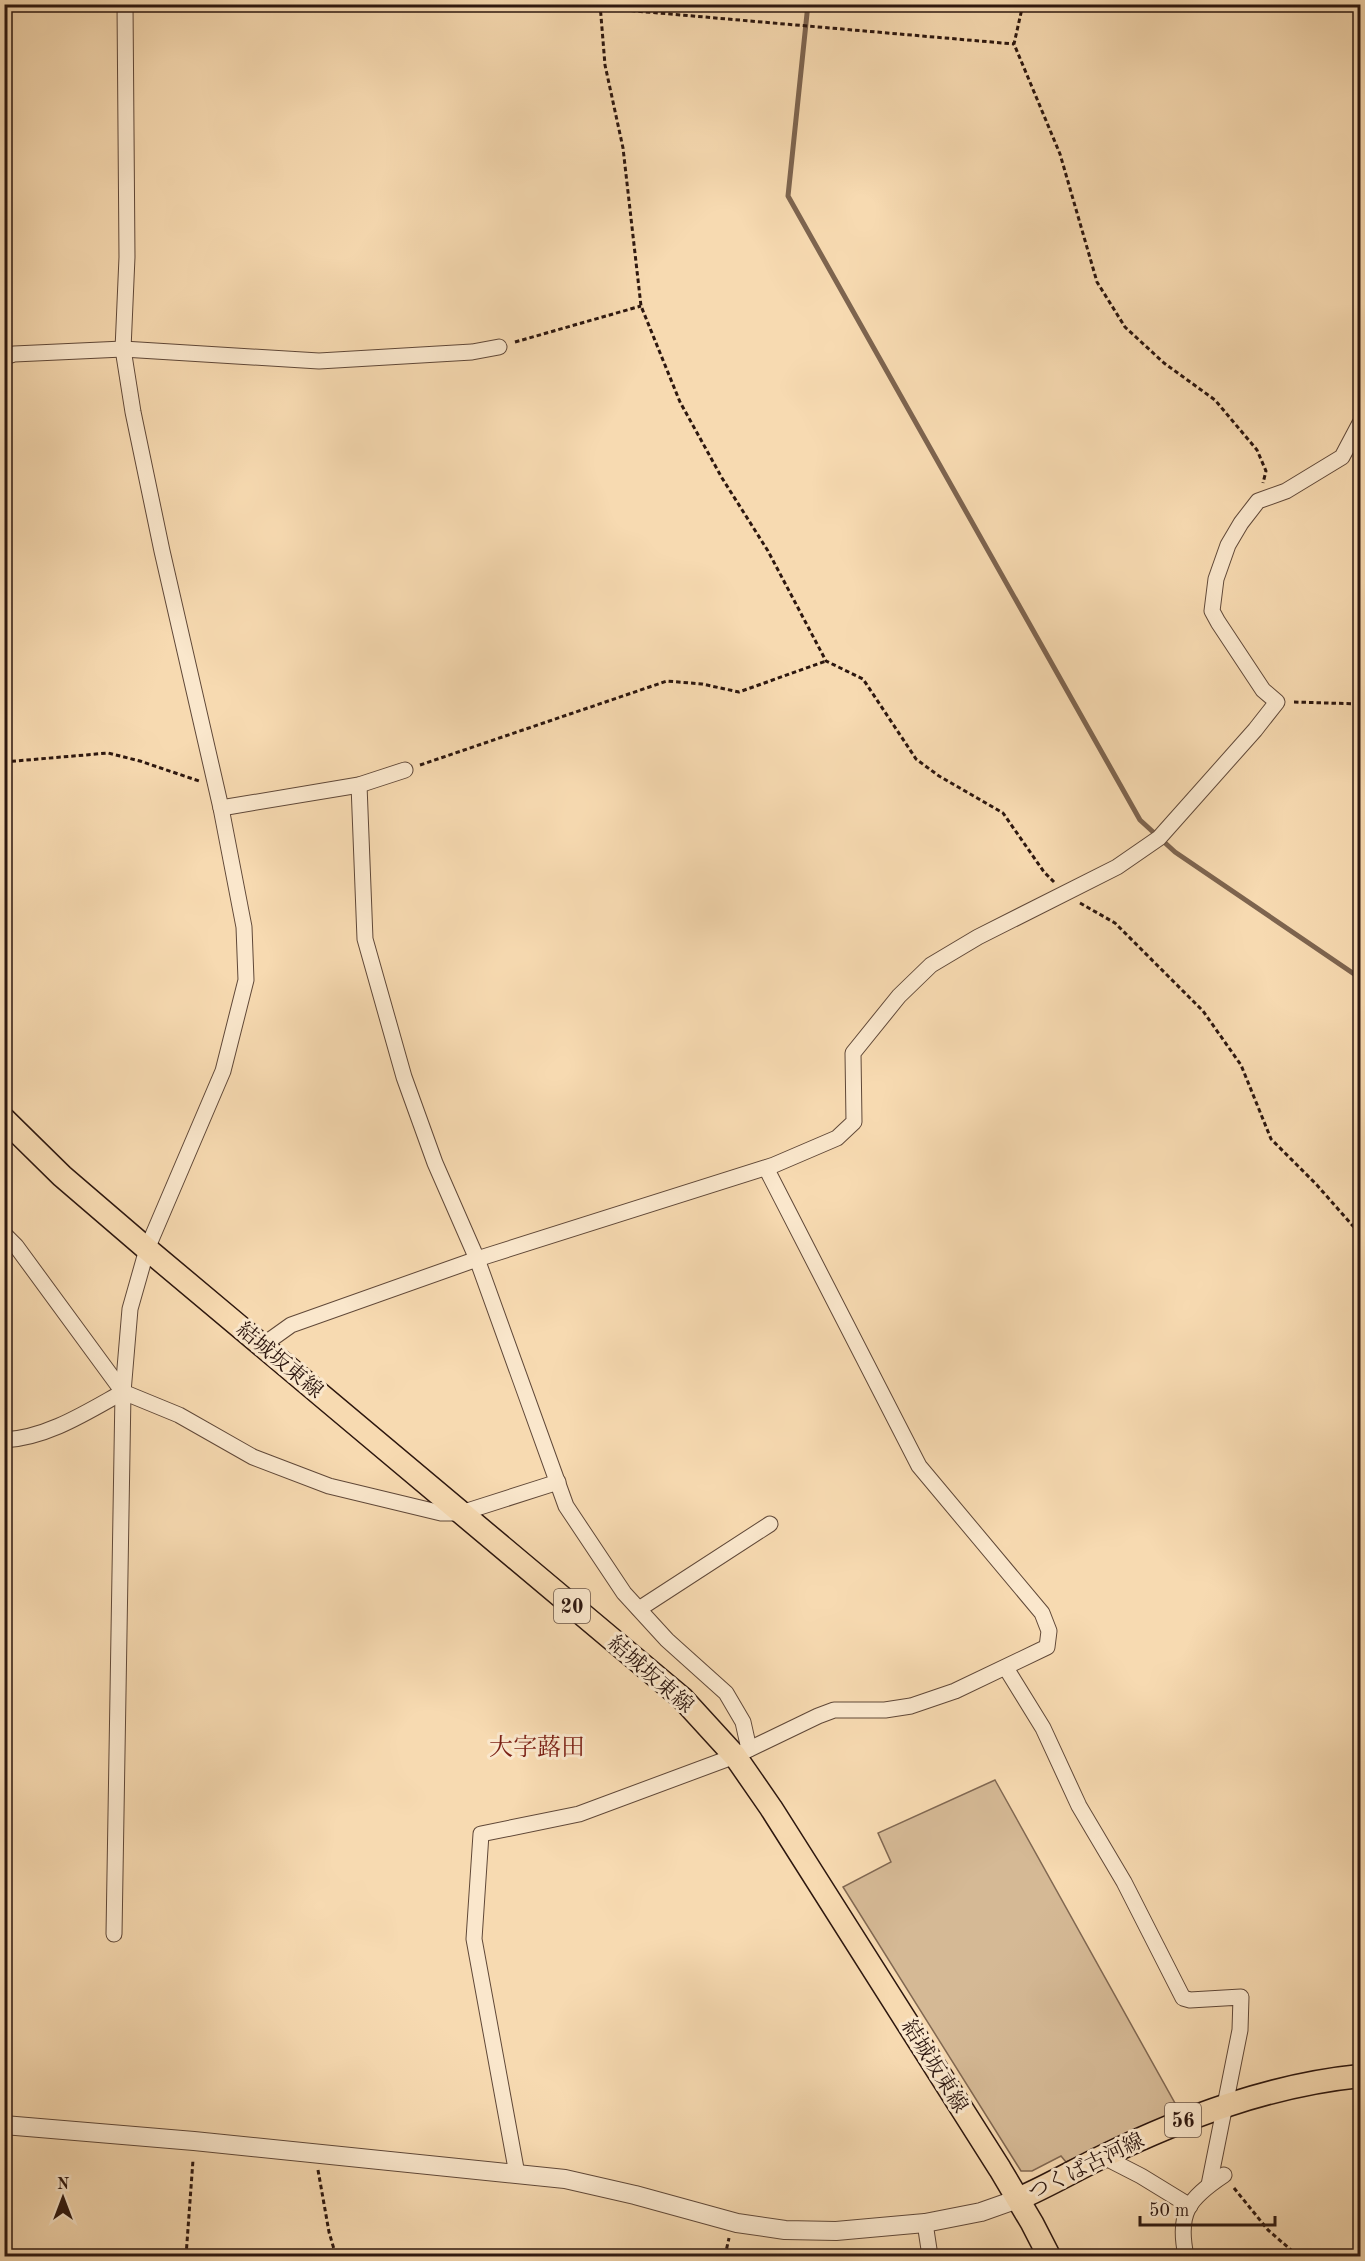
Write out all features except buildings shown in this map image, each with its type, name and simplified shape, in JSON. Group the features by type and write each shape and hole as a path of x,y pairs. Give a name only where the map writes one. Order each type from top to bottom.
{"main road":[{"name":"結城坂東線","path":"4,1119 62,1176 147,1249 682,1698 742,1752 815,1875 1018,2199 1049,2256"},
{"name":"つくば古河線","path":"1018,2199 1053,2184 1102,2156 1224,2105 1289,2087 1360,2076"}],"street":[{"path":"114,1934 123,1392 130,1309 147,1249 223,1071 246,980 244,927 221,808 133,412 123,349 127,257 125,4"},
{"path":"4,357 14,354 123,349 319,361 472,352 499,346"},
{"path":"263,1345 291,1325 477,1260 766,1168 837,1138 854,1122 853,1053 899,996 932,965 978,937 1066,895 1117,867 1159,838 1277,702 1263,690 1212,610 1216,579 1228,545 1258,501 1286,491 1342,457 1360,423"},
{"path":"221,808 359,785 405,770"},
{"path":"359,785 365,939 404,1077 435,1164 477,1260 566,1506 614,1578 639,1609 667,1640 726,1693 743,1722 742,1752"},
{"path":"517,2174 474,1939 481,1834 579,1814 742,1752 834,1710 885,1710 910,1706 955,1691 1047,1647 1049,1631 1042,1613 919,1466 766,1168"},
{"path":"4,1234 16,1246 123,1392 179,1415 253,1456 329,1486 441,1513 461,1513 558,1482"},
{"path":"4,1440 17,1440 68,1423 123,1392"},
{"path":"639,1609 770,1524"},
{"path":"1006,1668 1043,1728 1079,1806 1124,1882 1183,1998 1190,2000 1241,1997 1240,2030 1209,2185"},
{"path":"4,2125 195,2141 565,2179 635,2195 737,2223 785,2230 836,2231 925,2223 981,2212 1018,2199"},
{"path":"1102,2156 1142,2176 1190,2206"},
{"path":"1186,2256 1182,2234 1183,2217 1209,2185 1224,2175"},
{"path":"925,2223 930,2256"}],"path":[{"path":"1023,4 1014,45 1060,154 1097,282 1125,327 1164,363 1215,400 1257,450 1266,471 1258,501"},
{"path":"1014,45 601,6 605,64 623,148 641,306 680,402 722,478 768,551 826,660 863,679 916,759 939,776 1003,813 1044,872 1066,895 1115,923 1203,1011 1241,1065 1271,1139 1316,1184 1360,1234"},
{"path":"499,346 641,306"},
{"path":"405,770 667,681 702,684 739,692 826,660"},
{"path":"1277,702 1360,704"},
{"path":"4,762 108,753 140,761 215,787"},
{"path":"186,2256 195,2141"},
{"path":"315,2153 329,2232 336,2256"},
{"path":"1224,2175 1269,2230 1298,2256"}],"shaded area":[{"path":"995,1780 1181,2114 1066,2162 1061,2156 1032,2171 1021,2171 843,1887 891,1862 878,1833"}],"waterway":[{"path":"808,4 788,196 1140,820 1175,852 1360,978"}],"district":[{"name":"大字蕗田","path":"537,1747"}]}
